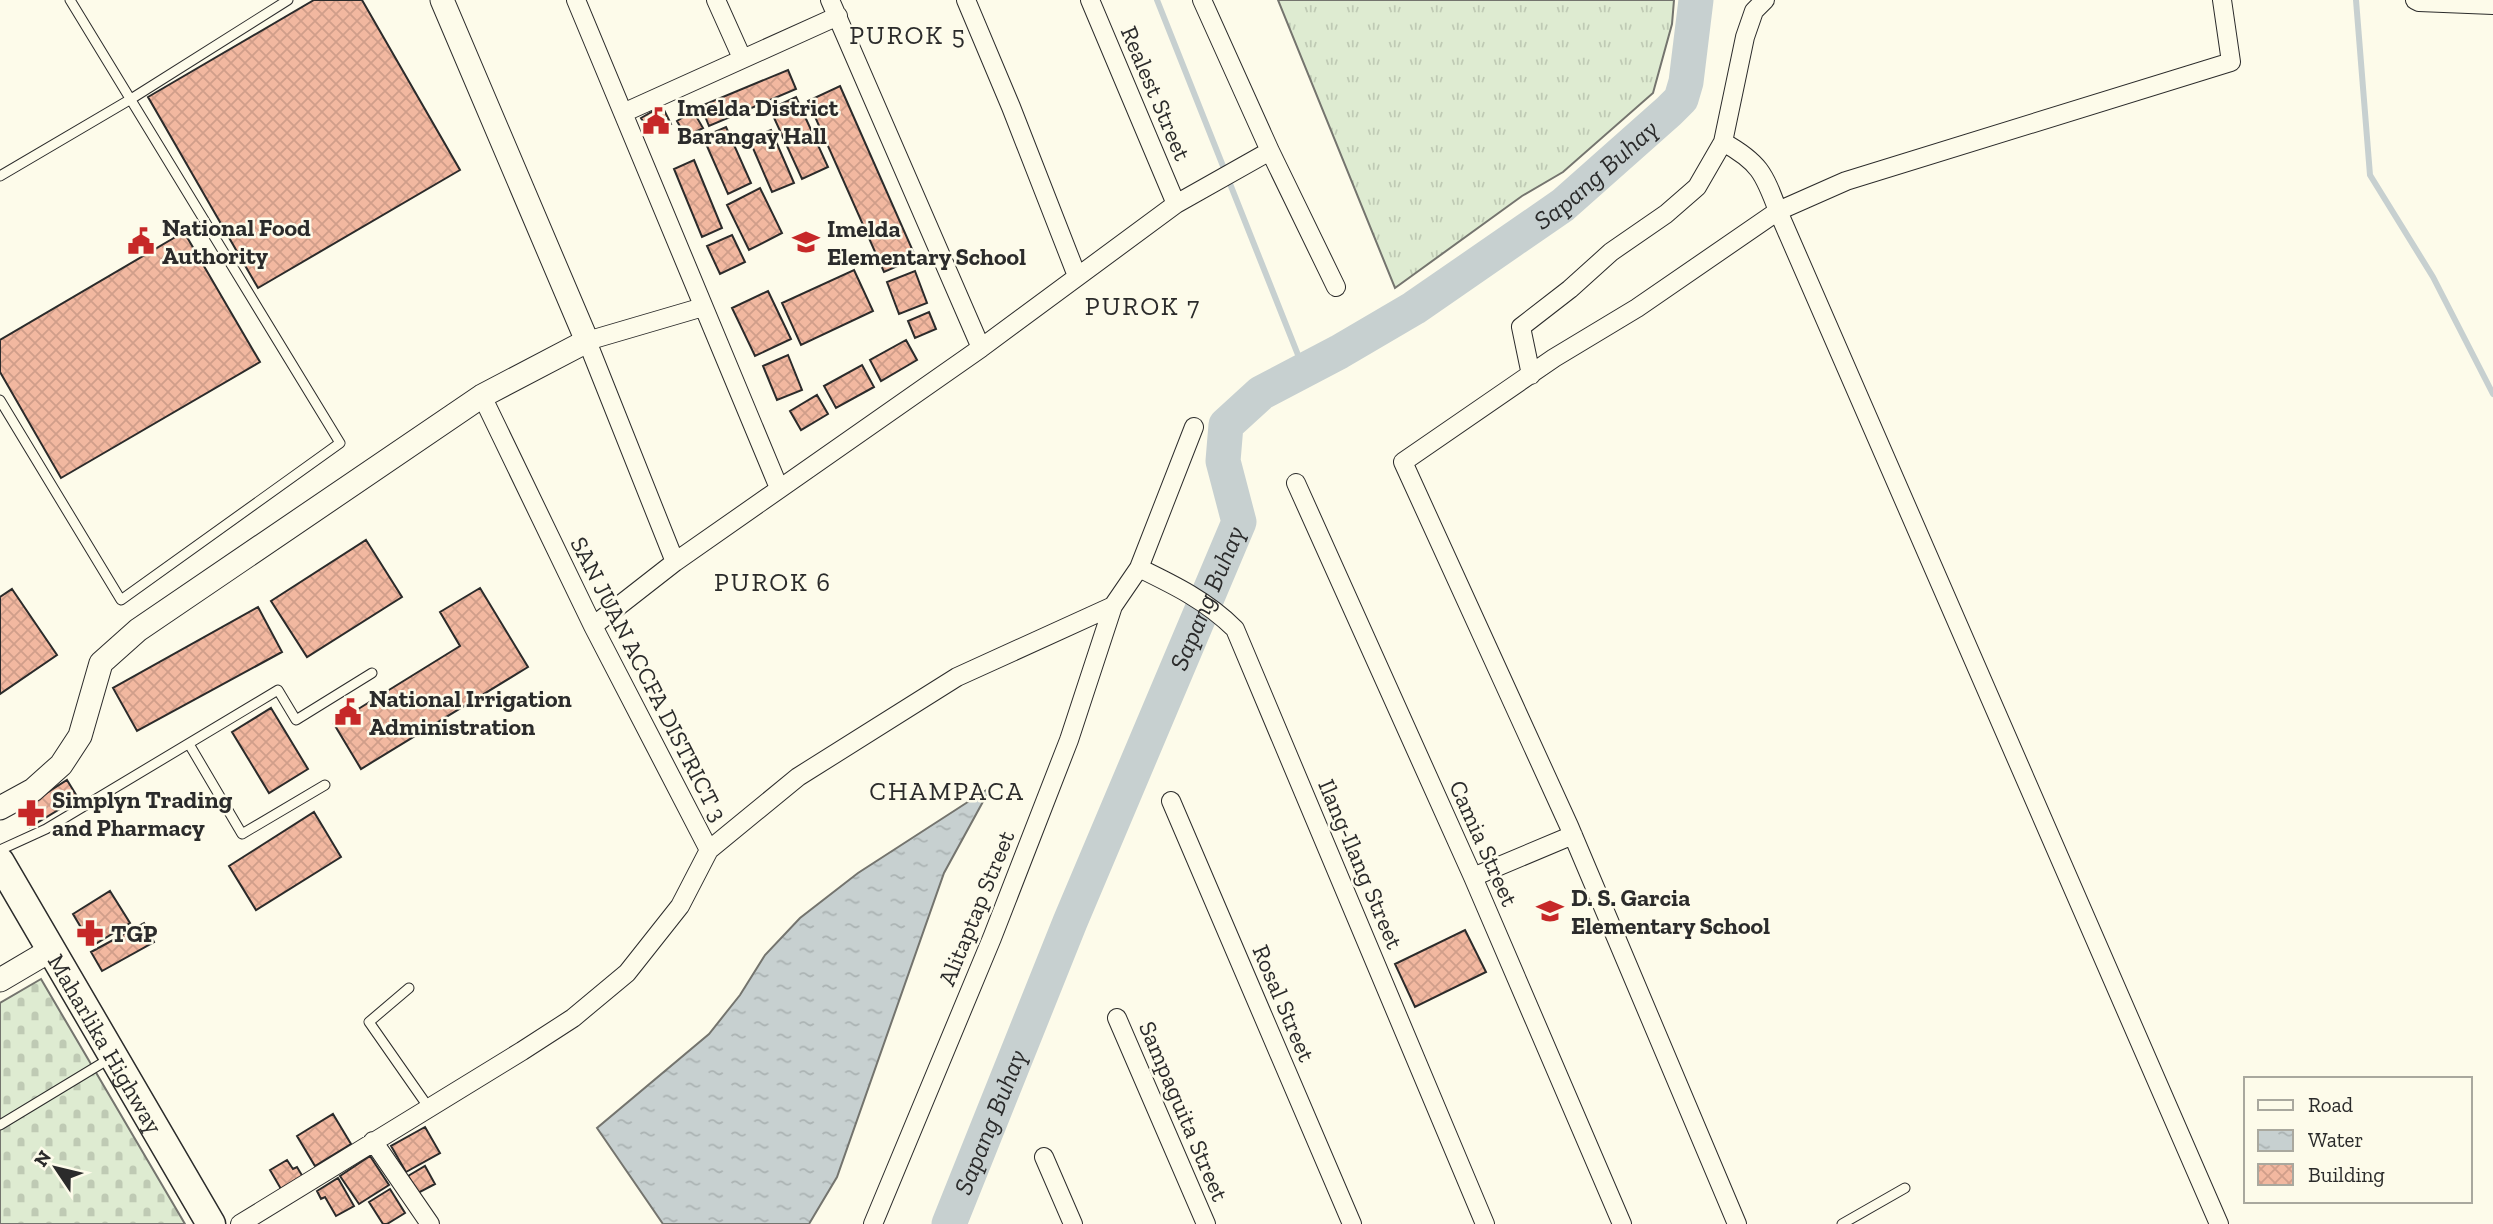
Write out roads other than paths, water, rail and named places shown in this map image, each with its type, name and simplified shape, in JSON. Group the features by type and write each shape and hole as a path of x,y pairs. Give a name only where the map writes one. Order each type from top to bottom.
{"main road":[{"name":"Maharlika Highway","path":"0,860 211,1224"}],"street":[{"path":"442,0 587,341 675,562"},
{"path":"576,0 779,488"},
{"path":"716,0 742,58"},
{"path":"966,0 1077,276"},
{"name":"Realest Street","path":"1090,0 1176,204"},
{"path":"1202,0 1336,287"},
{"path":"1531,375 1521,327 1570,289 1611,252 1666,214 1697,187 1723,142 1745,37 1754,11 1765,0"},
{"path":"1738,1224 1573,835 1403,462 1778,211 1846,181 2231,62 2222,0"},
{"path":"2416,0 2493,5"},
{"path":"623,113 742,58 834,8 981,348"},
{"path":"1723,142 1747,155 1766,178 1778,211 2219,1224"},
{"path":"593,626 675,562 981,348 1176,204 1270,150"},
{"path":"0,808 33,790 61,765 80,736 101,663 138,630 482,396 587,341 703,307"},
{"name":"SAN JUAN ACCFA DISTRICT 3","path":"240,1224 573,1017 627,973 680,906 709,849 593,626 482,396"},
{"name":"Alitaptap Street","path":"873,1224 992,939 1059,765 1113,606 1139,569 1194,427"},
{"name":"Camia Street","path":"1296,483 1473,877 1622,1224"},
{"name":"Ilang-Ilang Street","path":"1139,569 1180,588 1221,615 1235,629 1485,1224"},
{"path":"709,849 798,777 957,677 1113,606"},
{"name":"Rosal Street","path":"1171,801 1352,1224"},
{"path":"1473,877 1573,835"},
{"path":"0,980 51,950"},
{"name":"Sampaguita Street","path":"1117,1018 1206,1224"},
{"path":"373,1141 430,1224"},
{"path":"1044,1157 1073,1224"}],"lane":[{"path":"0,400 121,600 340,443 70,0"},
{"path":"0,176 131,99 288,0"},
{"path":"0,860 46,829 278,690 296,720 372,673"},
{"path":"189,744 242,834 325,785"},
{"path":"409,988 369,1022 429,1108"},
{"path":"0,1125 113,1057"},
{"path":"1842,1224 1905,1188"}],"water":[{"path":"991,787 944,873 837,1177 809,1224 663,1224 597,1128 709,1034 740,995 765,955 800,918 858,873"}],"waterway":[{"path":"1157,0 1304,370"},
{"name":"Sapang Buhay","path":"949,1224 1070,922 1239,522 1223,461 1226,425 1261,393 1414,308 1563,205 1669,111 1681,99 1686,82 1696,0"},
{"path":"2356,0 2370,175 2433,277 2493,394"}],"place":[{"name":"Imelda District Barangay Hall","path":"656,121"},
{"name":"National Food Authority","path":"141,241"},
{"name":"Imelda Elementary School","path":"806,242"},
{"name":"National Irrigation Administration","path":"348,712"},
{"name":"Simplyn Trading and Pharmacy","path":"31,813"},
{"name":"D. S. Garcia Elementary School","path":"1550,911"},
{"name":"TGP","path":"90,933"}],"district":[{"name":"PUROK 5","path":"908,35"},
{"name":"PUROK 7","path":"1143,306"},
{"name":"PUROK 6","path":"773,582"},
{"name":"CHAMPACA","path":"947,791"}]}
